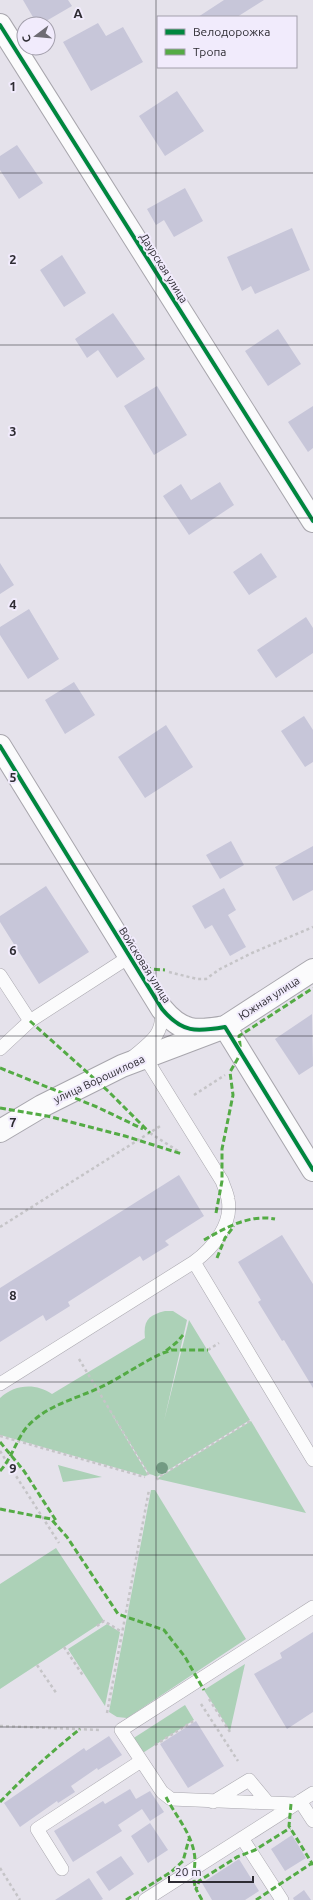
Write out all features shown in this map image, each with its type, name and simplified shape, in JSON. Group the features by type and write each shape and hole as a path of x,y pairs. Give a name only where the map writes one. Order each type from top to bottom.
{"street":[{"name":"Даурская улица","path":"0,25 313,521"},
{"name":"Войсковая улица","path":"0,746 162,1009 172,1021 194,1031 225,1027"},
{"name":"Южная улица","path":"225,1027 313,970"},
{"name":"улица Ворошилова","path":"2,1125 122,1066 225,1027"},
{"path":"225,1027 313,1170"}],"lane":[{"path":"0,1049 30,1021 129,957"},
{"path":"0,975 30,1021"},
{"path":"122,1066 154,1039 162,1023 162,1009"},
{"path":"0,1384 194,1262 202,1256 218,1238 228,1217 228,1199 222,1181 145,1057"},
{"path":"194,1262 313,1460"},
{"path":"298,1802 268,1803 176,1801 166,1797 140,1759 126,1732 313,1607"},
{"path":"62,1869 37,1829 140,1759"},
{"path":"213,1802 249,1780 268,1803"},
{"path":"145,1900 313,1793"},
{"path":"298,1802 313,1821"},
{"path":"242,1838 282,1900"}],"path":[{"path":"165,970 197,979 206,979 220,968 313,927"},
{"path":"190,1098 230,1072"},
{"path":"0,1227 154,1130"},
{"path":"150,1133 168,1145"},
{"path":"86,1371 148,1475"},
{"path":"158,1480 157,1478 250,1421"},
{"path":"0,1436 145,1477"},
{"path":"0,1451 59,1542"},
{"path":"107,1713 149,1490"},
{"path":"97,1626 104,1621 122,1632"},
{"path":"64,1647 84,1677"},
{"path":"37,1664 57,1694"},
{"path":"208,1696 230,1732"},
{"path":"200,1702 238,1761"},
{"path":"140,1759 195,1720"},
{"path":"0,1726 126,1732"},
{"path":"0,1868 20,1900"}],"green space":[{"path":"165,1311 173,1311 187,1320 164,1421 189,1320 250,1420 157,1477 149,1474 107,1406 148,1475 145,1476 0,1435 0,1398 6,1393 19,1388 32,1387 46,1390 52,1394 145,1338 145,1327 148,1319 155,1314"},
{"path":"251,1421 306,1513 158,1479 158,1478"},
{"path":"58,1465 102,1477 63,1482"},
{"path":"151,1490 155,1490 246,1639 127,1718 117,1717 109,1712"},
{"path":"56,1548 104,1621 0,1689 0,1584"},
{"path":"107,1624 120,1632 105,1706 68,1649"},
{"path":"245,1664 230,1731 204,1690"},
{"path":"185,1705 194,1720 138,1756 129,1741"}],"building":[{"path":"23,0 68,0 72,6 55,16 32,16"},
{"path":"224,0 264,0 239,16 200,16"},
{"path":"98,23 106,36 123,27 143,62 91,91 63,42"},
{"path":"177,91 204,131 165,156 139,116"},
{"path":"17,145 43,183 19,199 0,170 0,156"},
{"path":"185,188 203,221 174,237 164,220 156,225 147,209"},
{"path":"292,228 310,270 255,294 251,286 242,291 227,257"},
{"path":"62,255 86,293 64,307 40,270"},
{"path":"113,313 145,359 117,378 98,350 87,358 75,339"},
{"path":"278,329 301,364 268,386 245,351"},
{"path":"157,386 187,435 154,455 124,406"},
{"path":"313,406 313,448 308,452 288,422"},
{"path":"220,482 234,505 189,535 163,496 181,484 191,500"},
{"path":"261,553 277,577 249,595 233,572"},
{"path":"0,563 14,585 0,594"},
{"path":"29,609 59,659 28,679 0,635 0,627"},
{"path":"306,617 313,628 313,653 276,678 257,650"},
{"path":"74,682 95,715 65,734 45,700"},
{"path":"304,716 313,730 313,762 305,767 281,731"},
{"path":"166,725 193,767 145,798 118,757"},
{"path":"231,841 244,865 220,879 206,855"},
{"path":"313,846 313,890 293,901 275,867"},
{"path":"46,886 89,952 39,984 0,922 0,916"},
{"path":"224,888 236,910 228,915 246,947 230,956 212,925 205,929 192,906"},
{"path":"312,1014 313,1066 299,1075 275,1039"},
{"path":"179,1175 204,1216 165,1241 169,1245 143,1261 140,1256 68,1302 70,1306 46,1321 43,1315 0,1342 0,1288"},
{"path":"282,1235 313,1284 313,1388 284,1340 282,1341 258,1302 261,1300 238,1262"},
{"path":"313,1632 313,1712 287,1729 254,1674 282,1658 280,1653"},
{"path":"196,1721 224,1766 188,1788 160,1744"},
{"path":"109,1736 122,1755 98,1770 97,1768 71,1786 75,1792 58,1803 57,1801 20,1827 4,1803 84,1748 86,1751"},
{"path":"130,1789 136,1799 150,1791 164,1812 150,1821 142,1809 118,1825 122,1831 73,1862 54,1831 103,1801 105,1804"},
{"path":"150,1823 168,1850 148,1863 131,1836"},
{"path":"292,1835 306,1858 285,1871 271,1849"},
{"path":"121,1856 134,1874 109,1891 96,1872"},
{"path":"239,1859 259,1891 245,1900 212,1900 202,1883"},
{"path":"89,1878 103,1899 55,1900"},
{"path":"304,1890 311,1900 294,1900 293,1898"}],"marked path":[{"path":"136,968 165,970"},
{"path":"216,1213 222,1181 222,1149 233,1095 230,1072 241,1053 239,1036 313,988"},
{"path":"30,1021 108,1091 150,1133"},
{"path":"0,1068 97,1107 143,1129"},
{"path":"0,1108 47,1116 125,1136 182,1154"},
{"path":"204,1240 220,1231 247,1220 256,1218 275,1219"},
{"path":"217,1258 225,1238 234,1226"},
{"path":"166,1351 183,1335"},
{"path":"0,1471 9,1459 23,1432 41,1414 59,1404 98,1389 163,1353 172,1350 208,1350"},
{"path":"0,1442 24,1471 57,1522"},
{"path":"0,1509 51,1519 67,1537 118,1614 164,1630 185,1657 204,1690"},
{"path":"0,1802 38,1764 80,1729"},
{"path":"166,1797 186,1830 192,1844 195,1857 194,1880 196,1889"},
{"path":"291,1804 289,1826 313,1865"},
{"path":"202,1900 196,1889 199,1881 237,1857 255,1850 290,1828"},
{"path":"126,1900 171,1872 183,1861 189,1839"},
{"path":"256,1900 312,1863"}],"cycle path":[{"path":"0,25 313,521"},
{"path":"0,746 162,1009 169,1017 183,1027 198,1030 225,1027 313,1170"}]}
